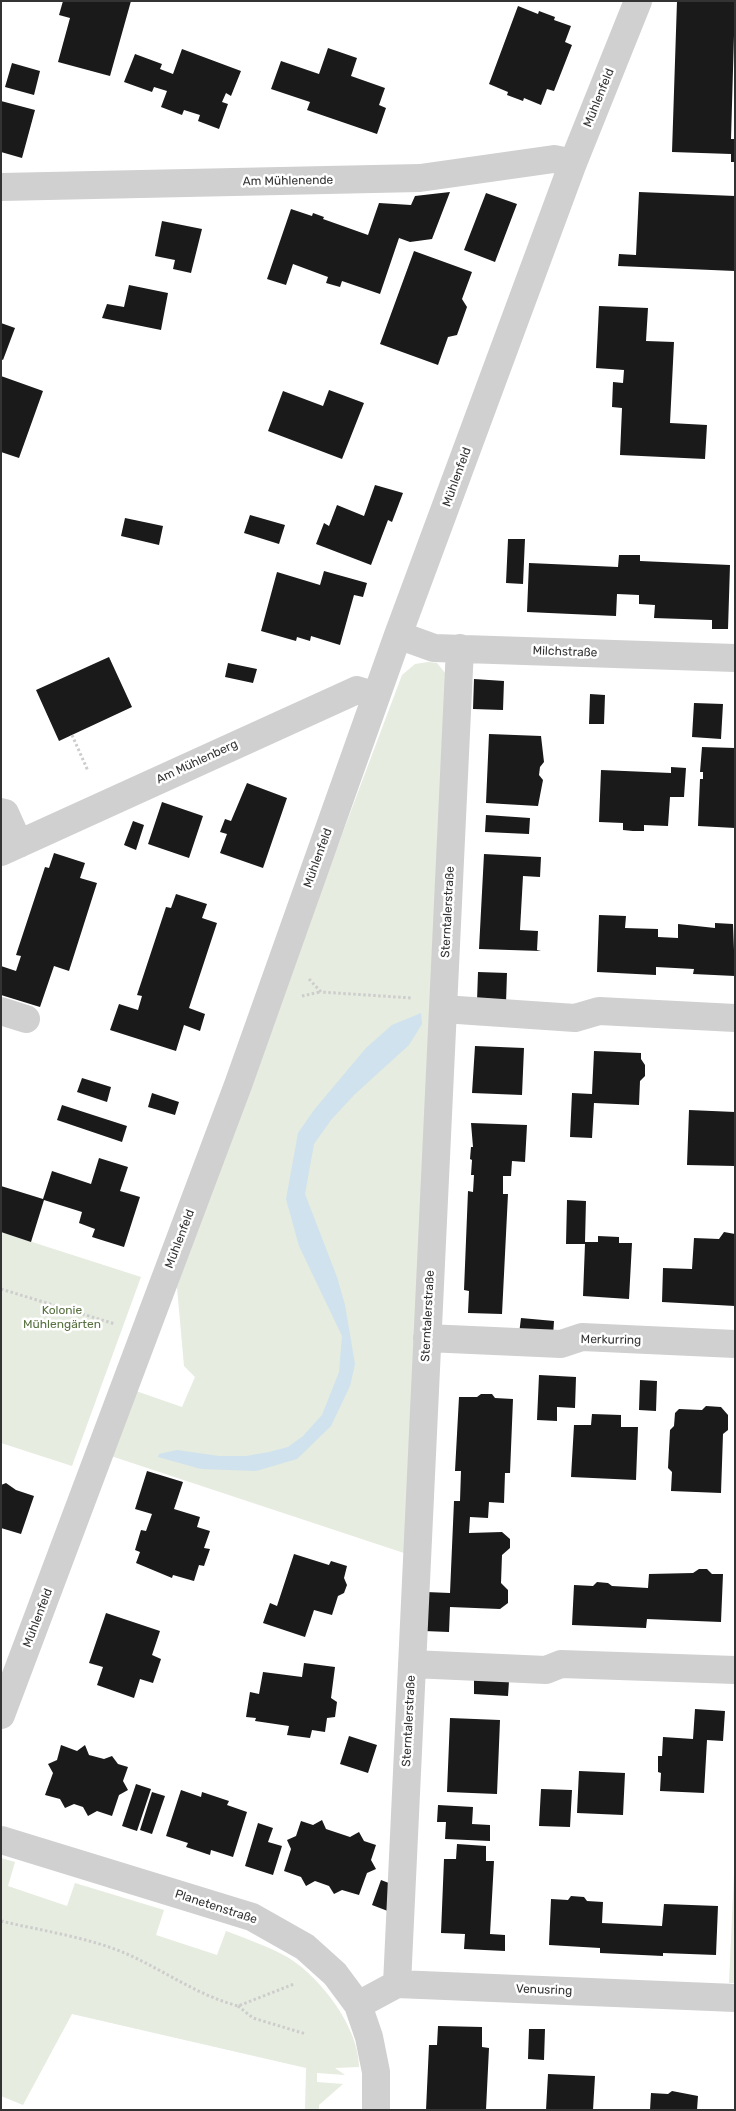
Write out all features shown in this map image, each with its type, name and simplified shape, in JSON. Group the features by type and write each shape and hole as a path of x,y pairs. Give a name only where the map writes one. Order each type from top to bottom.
{"street":[{"name":"Mühlenfeld","path":"1,1716 144,1334 398,635 573,163 638,1"},
{"name":"Am Mühlenende","path":"1,187 420,178 554,159 573,163"},
{"name":"Milchstraße","path":"398,635 434,648 735,658"},
{"name":"Sterntalerstraße","path":"397,1984 460,648"},
{"name":"Am Mühlenberg","path":"1,812 5,813 10,848 357,690 376,696"},
{"path":"443,1009 575,1018 599,1011 735,1018"},
{"name":"Merkurring","path":"427,1338 561,1344 582,1337 735,1344"},
{"path":"412,1664 546,1670 561,1664 735,1670"},
{"name":"Planetenstraße","path":"1,1840 252,1917 305,1947 335,1974 358,2005 369,2037 376,2072 376,2110"},
{"path":"358,2005 397,1984"},
{"name":"Venusring","path":"397,1984 735,1998"}],"path":[{"path":"72,735 88,771"},
{"path":"284,953 321,992 409,996 443,1009"},
{"path":"1,1289 144,1334"},
{"path":"1,1921 105,1946 126,1954 193,1990 238,2006 254,2018 306,2034"},
{"path":"238,2006 294,1984"}],"green space":[{"path":"437,663 450,679 410,1555 108,1455 133,1390 182,1407 195,1377 184,1366 176,1276 402,675 415,664"},
{"name":"Kolonie Mühlengärten","path":"1,1232 141,1277 72,1466 1,1443"},
{"path":"735,1852 735,1983 729,1983"},
{"path":"1,1858 15,1862 8,1886 67,1906 75,1883 164,1910 156,1935 217,1955 226,1931 289,1958 314,1978 326,1991 346,2021 353,2036 359,2067 335,2068 345,2075 317,2073 317,2082 343,2084 319,2105 319,2110 305,2110 306,2068 72,2014 23,2105 1,2096"}],"water":[{"path":"421,1013 422,1024 409,1045 354,1095 331,1120 314,1144 305,1194 337,1277 345,1305 355,1364 350,1386 331,1426 297,1459 256,1471 201,1469 158,1457 159,1454 177,1450 219,1456 246,1456 269,1452 288,1447 303,1436 322,1415 339,1372 342,1336 299,1246 286,1199 298,1133 314,1110 366,1048 392,1025"}],"building":[{"path":"63,1 131,1 110,76 58,62 70,18 59,15"},
{"path":"677,1 735,1 731,139 735,139 735,162 731,162 731,154 672,152"},
{"path":"518,6 538,14 539,11 555,17 554,20 571,26 565,42 572,45 554,91 547,89 541,105 524,98 523,101 507,95 508,92 489,84"},
{"path":"328,48 357,58 351,76 385,88 379,105 386,108 377,134 307,110 310,102 271,89 281,61 319,74"},
{"path":"182,49 241,71 231,96 226,93 222,102 228,104 219,129 198,121 200,115 184,110 182,115 161,107 167,91 154,87 152,92 124,82 135,54 162,64 160,69 173,74"},
{"path":"12,63 40,71 34,95 5,87"},
{"path":"1,101 35,110 22,158 1,152"},
{"path":"450,192 432,239 410,242 399,238 380,294 342,281 340,287 326,283 328,277 293,264 286,285 267,279 291,209 312,216 313,213 324,217 323,219 368,235 379,203 411,205 415,196"},
{"path":"639,192 735,196 735,271 618,266 619,254 636,255"},
{"path":"486,193 517,204 495,262 464,250"},
{"path":"162,221 202,229 191,273 173,269 175,260 155,256"},
{"path":"414,251 472,272 462,299 467,307 457,335 448,337 438,365 380,344"},
{"path":"129,285 168,293 161,330 102,318 107,304 124,307"},
{"path":"599,306 648,308 646,341 674,342 670,423 707,425 705,459 620,455 622,408 612,407 613,382 623,383 624,370 596,368"},
{"path":"1,323 15,328 3,360 1,359"},
{"path":"1,376 43,391 19,458 1,452"},
{"path":"329,390 364,403 342,459 268,431 283,391 323,406"},
{"path":"375,485 403,493 392,522 388,520 371,565 316,544 324,523 329,526 337,505 364,516"},
{"path":"250,515 285,525 279,544 244,533"},
{"path":"125,518 163,526 159,545 121,536"},
{"path":"508,539 525,539 523,584 506,583"},
{"path":"619,555 640,555 640,561 730,565 728,629 712,629 712,620 654,618 655,605 639,604 639,595 617,594 616,616 527,612 529,563 618,567"},
{"path":"324,571 367,583 363,597 354,595 340,645 311,636 310,641 297,637 296,641 261,631 277,572 320,585"},
{"path":"109,657 132,707 59,741 36,690"},
{"path":"228,663 257,669 253,683 225,677"},
{"path":"474,679 504,681 503,710 473,709"},
{"path":"590,694 605,695 604,724 589,724"},
{"path":"694,703 723,704 721,739 692,737"},
{"path":"489,734 541,736 544,762 540,767 539,775 543,780 538,806 486,803"},
{"path":"702,747 735,748 735,828 698,826 700,779 703,779 703,772 700,772"},
{"path":"671,767 686,768 684,797 670,797 668,826 644,825 644,831 633,831 623,830 623,823 599,822 601,770 671,773"},
{"path":"247,783 287,798 263,868 220,853 227,834 220,832 225,819 231,821"},
{"path":"162,802 203,816 189,858 148,844"},
{"path":"486,815 530,818 529,834 485,832"},
{"path":"133,821 144,825 136,850 124,845"},
{"path":"54,853 85,863 80,878 97,883 69,971 54,966 40,1007 1,995 1,966 16,971 21,956 16,955 45,867 49,868"},
{"path":"484,854 541,857 540,877 523,876 520,930 538,931 537,950 541,951 479,949"},
{"path":"176,894 207,904 202,918 217,923 189,1008 205,1014 200,1031 184,1025 176,1051 110,1030 119,1004 138,1010 142,996 137,995 166,907 171,908"},
{"path":"599,915 626,916 625,928 658,929 658,937 678,938 678,924 715,928 715,923 733,924 735,976 693,974 694,969 656,967 656,975 597,972"},
{"path":"478,972 507,973 506,1003 477,1001"},
{"path":"475,1046 524,1048 522,1095 472,1093"},
{"path":"594,1051 641,1053 641,1059 645,1065 645,1076 640,1081 639,1105 594,1103 592,1138 570,1137 572,1093 592,1094"},
{"path":"82,1078 111,1087 107,1102 77,1092"},
{"path":"152,1093 179,1102 175,1115 148,1107"},
{"path":"62,1105 127,1126 122,1142 57,1120"},
{"path":"689,1110 735,1112 735,1166 687,1165"},
{"path":"471,1123 527,1125 525,1162 512,1161 511,1176 503,1176 503,1194 508,1194 502,1314 468,1313 469,1291 464,1290 468,1191 473,1192 474,1175 471,1175 472,1160 470,1159 471,1147 473,1147"},
{"path":"99,1158 128,1167 120,1191 140,1197 124,1247 92,1237 95,1229 79,1223 82,1212 44,1200 31,1242 1,1232 1,1186 43,1199 52,1171 91,1184"},
{"path":"567,1200 586,1201 585,1242 598,1242 598,1236 619,1237 619,1243 632,1243 629,1299 583,1296 585,1244 566,1244"},
{"path":"724,1232 735,1234 735,1306 662,1302 663,1268 692,1269 694,1238 719,1239"},
{"path":"521,1318 554,1321 553,1336 519,1334"},
{"path":"539,1375 576,1377 575,1408 557,1407 557,1421 537,1420"},
{"path":"640,1380 657,1381 656,1411 639,1410"},
{"path":"481,1394 492,1394 495,1398 513,1399 510,1473 505,1473 504,1503 489,1502 488,1518 470,1517 469,1533 502,1532 510,1539 510,1548 502,1555 501,1583 508,1590 508,1603 500,1609 450,1607 449,1632 424,1631 426,1592 450,1593 454,1501 460,1501 461,1471 455,1471 459,1397 477,1397"},
{"path":"706,1406 721,1407 728,1415 728,1430 723,1434 721,1493 671,1491 672,1472 668,1468 670,1430 674,1426 675,1413 679,1409 702,1410"},
{"path":"592,1414 621,1415 621,1427 638,1427 636,1480 571,1477 574,1425 591,1425"},
{"path":"147,1471 183,1482 174,1509 200,1517 197,1527 210,1531 204,1548 210,1549 204,1566 199,1565 194,1581 173,1575 172,1578 136,1563 140,1552 135,1550 141,1530 146,1531 152,1514 135,1509"},
{"path":"6,1483 16,1490 34,1496 21,1534 1,1528 1,1485"},
{"path":"294,1554 329,1565 331,1561 347,1566 344,1578 347,1585 344,1593 338,1596 332,1615 314,1610 305,1637 263,1623 270,1603 277,1606"},
{"path":"699,1569 707,1569 712,1574 723,1574 721,1622 647,1619 646,1628 572,1625 574,1585 593,1586 597,1582 608,1583 612,1586 648,1588 649,1574 693,1573"},
{"path":"106,1613 160,1631 152,1655 161,1659 153,1683 140,1679 134,1698 97,1685 103,1667 89,1663"},
{"path":"304,1663 335,1667 331,1698 337,1702 335,1717 327,1718 325,1732 312,1730 310,1738 287,1735 289,1726 255,1721 256,1718 246,1717 250,1692 259,1694 263,1672 302,1677"},
{"path":"474,1679 509,1681 508,1696 474,1694"},
{"path":"695,1709 725,1711 723,1741 707,1740 704,1793 660,1791 661,1773 658,1772 658,1756 662,1756 663,1737 693,1739"},
{"path":"450,1718 500,1720 497,1794 447,1792"},
{"path":"349,1736 377,1745 368,1773 340,1764"},
{"path":"61,1745 77,1751 85,1745 89,1755 104,1759 112,1756 118,1764 128,1767 123,1781 128,1790 119,1795 112,1816 97,1811 88,1816 83,1807 74,1804 65,1808 60,1799 45,1795 53,1773 48,1764 57,1760"},
{"path":"579,1771 625,1773 623,1815 577,1813"},
{"path":"136,1784 151,1789 137,1831 122,1826"},
{"path":"541,1789 572,1790 570,1827 539,1826"},
{"path":"181,1790 201,1797 202,1792 229,1801 227,1805 247,1812 233,1857 211,1850 210,1855 186,1847 188,1843 166,1836"},
{"path":"152,1792 165,1796 152,1834 140,1830"},
{"path":"438,1805 473,1807 472,1824 490,1825 490,1841 445,1839 446,1822 437,1822"},
{"path":"322,1820 326,1829 350,1837 359,1832 364,1841 376,1845 371,1860 376,1869 367,1873 359,1895 342,1890 334,1894 329,1886 315,1881 306,1886 301,1877 284,1871 291,1849 287,1840 296,1836 301,1821 313,1825"},
{"path":"258,1823 273,1828 268,1842 282,1846 273,1875 245,1866"},
{"path":"457,1844 486,1846 486,1861 494,1861 490,1934 505,1935 505,1951 464,1949 465,1934 441,1933 444,1859 456,1859"},
{"path":"381,1880 394,1885 393,1913 372,1905"},
{"path":"571,1896 584,1897 587,1901 603,1902 602,1923 662,1926 664,1904 718,1906 716,1955 663,1953 663,1956 600,1953 600,1948 549,1945 551,1899 568,1900"},
{"path":"438,2026 482,2027 482,2047 489,2048 486,2110 426,2110 429,2045 437,2045"},
{"path":"529,2029 545,2029 544,2060 528,2059"},
{"path":"548,2074 595,2076 593,2110 546,2110"},
{"path":"672,2091 698,2096 697,2110 650,2110 651,2093 668,2094"}]}
